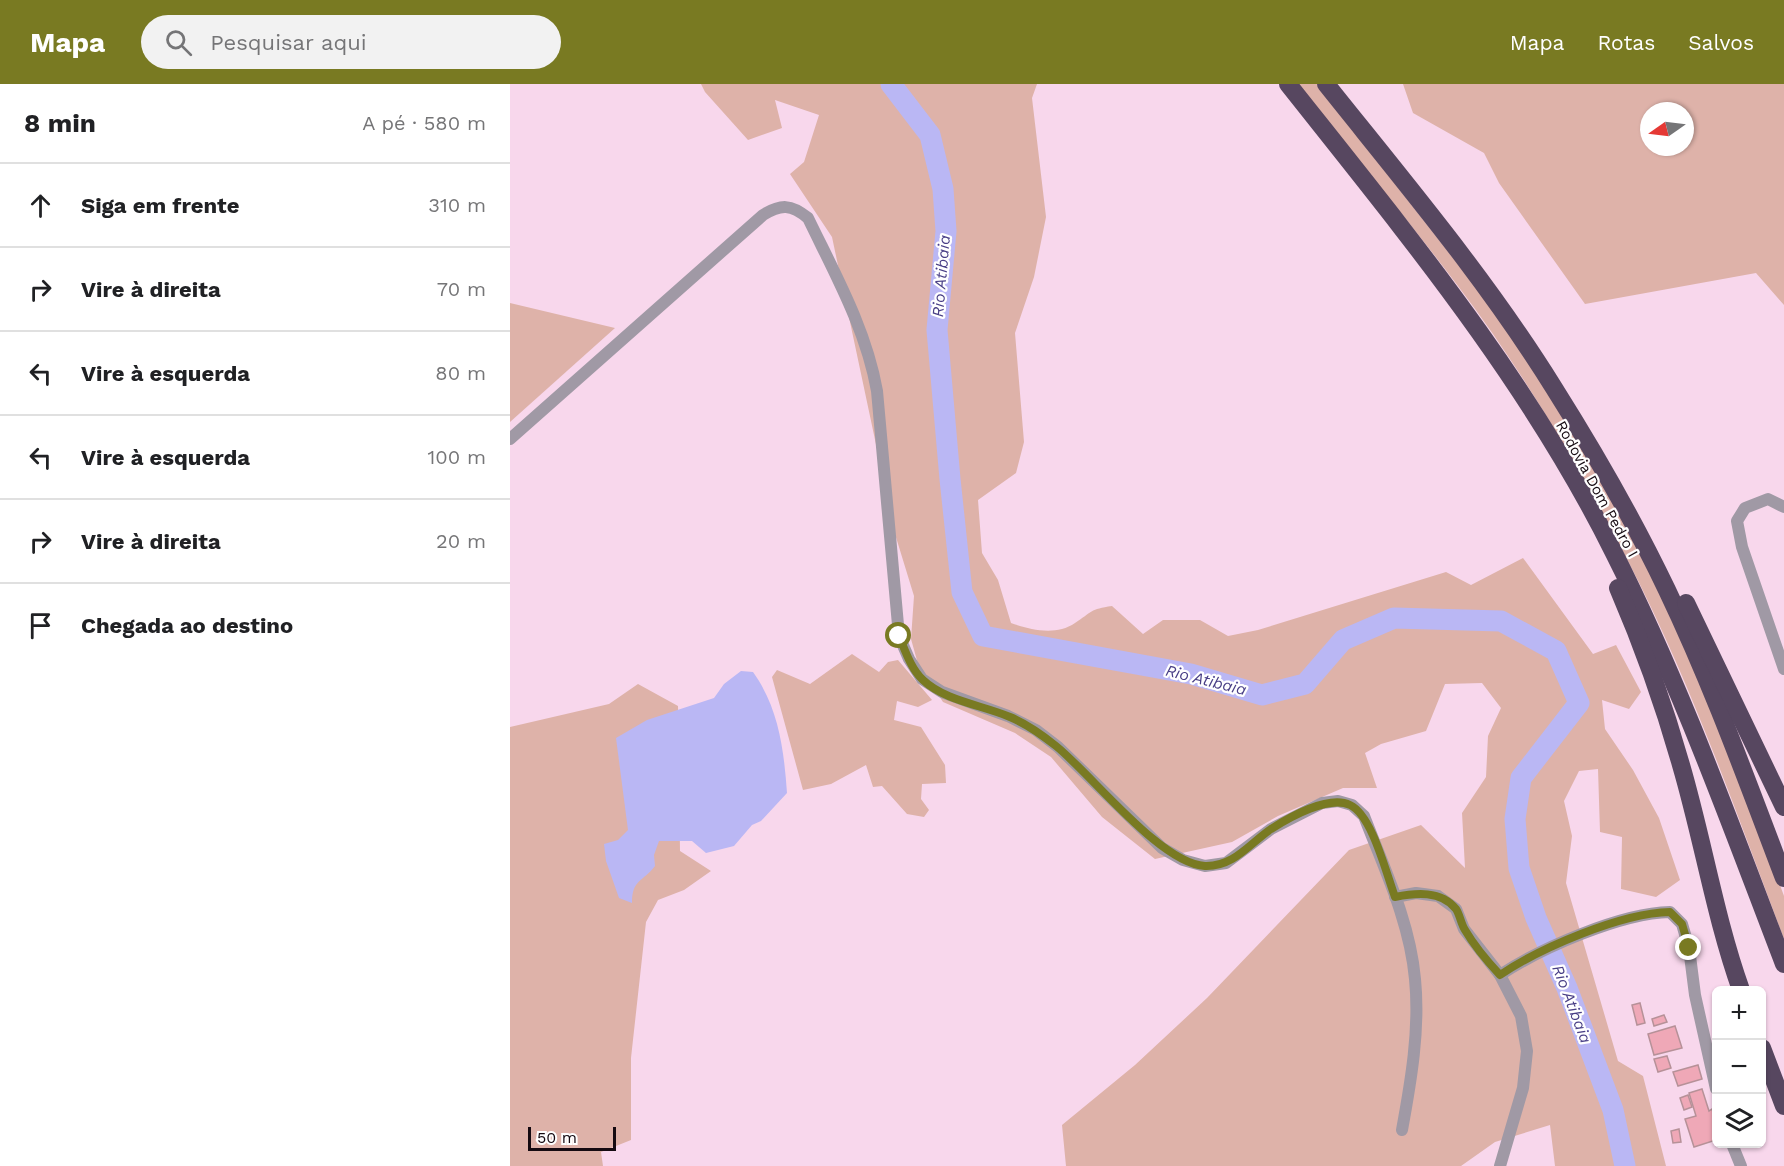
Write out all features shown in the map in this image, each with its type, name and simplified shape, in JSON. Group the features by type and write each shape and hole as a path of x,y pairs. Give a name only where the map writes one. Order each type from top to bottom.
{"highway":[{"name":"Rodovia Dom Pedro I","path":"1288,84 1462,307 1502,363 1614,552 1654,637 1707,763 1784,964"},
{"name":"Rodovia Dom Pedro I","path":"1326,84 1454,243 1553,386 1585,438 1667,590 1742,762 1784,878"},
{"path":"1496,302 1542,362 1597,441 1645,525 1784,807"},
{"path":"1552,445 1626,607 1653,674 1681,765 1711,891 1740,986"},
{"path":"1766,1075 1784,1106"}],"street":[{"path":"510,439 763,215 777,206 795,207 808,218 860,327 872,363 878,391 899,636 922,680 942,692 1008,716 1036,730 1058,747 1162,848 1183,860 1205,866 1226,863 1271,829 1322,803 1338,801 1352,805 1364,816 1409,939 1416,979 1413,1069 1402,1130"},
{"path":"1784,507 1767,499 1745,508 1737,521 1742,547 1784,669"},
{"path":"1395,897 1416,893 1438,896 1456,909 1464,929 1500,975 1521,1016 1527,1051 1522,1088 1500,1166"},
{"path":"1500,975 1522,960 1576,937 1650,912 1670,912 1682,924 1712,1073"},
{"path":"1734,1148 1741,1166"}],"shaded area":[{"path":"701,84 1037,84 1032,98 1046,217 1034,277 1015,333 1024,442 1016,473 978,500 982,553 998,580 1011,623 1035,630 1052,631 1068,627 1095,610 1112,606 1143,634 1163,620 1200,620 1228,636 1258,630 1446,572 1471,585 1523,558 1593,654 1616,645 1641,692 1629,709 1602,700 1605,729 1633,770 1659,818 1680,880 1656,897 1621,889 1622,837 1600,832 1598,769 1579,771 1564,801 1572,836 1566,883 1618,1061 1643,1076 1666,1166 1555,1166 1550,1125 1495,1142 1461,1166 1066,1166 1062,1125 1135,1065 1207,998 1349,850 1421,825 1465,868 1462,813 1486,777 1488,736 1501,708 1482,683 1445,684 1426,731 1381,744 1365,753 1377,788 1343,788 1278,816 1232,842 1155,859 1102,817 1051,757 1015,733 943,702 918,664 911,639 914,596 895,534 832,237 790,174 804,162 819,115 775,100 782,128 748,140 705,92"},
{"path":"1296,84 1317,84 1507,327 1613,500 1672,617 1754,815 1784,896 1784,939 1712,748 1672,653 1628,561 1590,490 1527,386 1482,318"},
{"path":"1403,84 1784,84 1784,305 1756,273 1585,304 1499,183 1484,153 1413,113"},
{"path":"510,303 615,328 510,422"},
{"path":"852,654 879,672 888,662 898,660 932,700 918,707 897,701 894,720 921,727 945,765 946,783 922,784 921,799 929,810 924,817 907,814 882,786 873,787 866,765 831,784 803,790 772,677 777,670 810,684"},
{"path":"638,684 678,706 680,851 711,871 684,890 658,900 646,922 631,1058 631,1140 601,1152 603,1166 510,1166 510,727 609,704"}],"water":[{"path":"741,671 753,672 769,700 779,730 787,793 761,821 752,825 734,846 706,853 692,841 659,841 654,855 655,866 636,885 632,903 619,898 606,861 604,844 618,840 628,830 616,738 647,720 714,698 724,684"}],"building":[{"path":"1640,1003 1645,1023 1637,1025 1632,1005"},
{"path":"1664,1015 1667,1022 1654,1026 1652,1019"},
{"path":"1675,1026 1682,1048 1654,1055 1648,1034"},
{"path":"1667,1056 1671,1068 1658,1072 1654,1059"},
{"path":"1698,1065 1702,1079 1678,1086 1673,1072"},
{"path":"1702,1089 1709,1111 1712,1109 1712,1141 1694,1147 1685,1119 1696,1116 1689,1093"},
{"path":"1688,1095 1692,1107 1684,1110 1680,1098"},
{"path":"1679,1129 1681,1142 1673,1143 1671,1131"}],"waterway":[{"name":"Rio Atibaia","path":"891,84 930,135 943,189 946,231 937,330 950,479 962,592 983,636 1191,674 1262,695 1305,684 1343,640 1394,618 1501,621 1556,651 1579,703 1521,778 1515,819 1519,868 1536,918 1567,988 1613,1110 1625,1166"}],"route":[{"path":"899,636 922,680 942,692 1008,716 1036,730 1058,747 1162,848 1183,860 1205,866 1226,863 1239,856 1271,829 1322,803 1338,801 1352,805 1364,816 1395,897 1416,893 1438,896 1456,909 1464,929 1500,975 1522,960 1576,937 1650,912 1670,912 1682,924 1689,948"}]}
